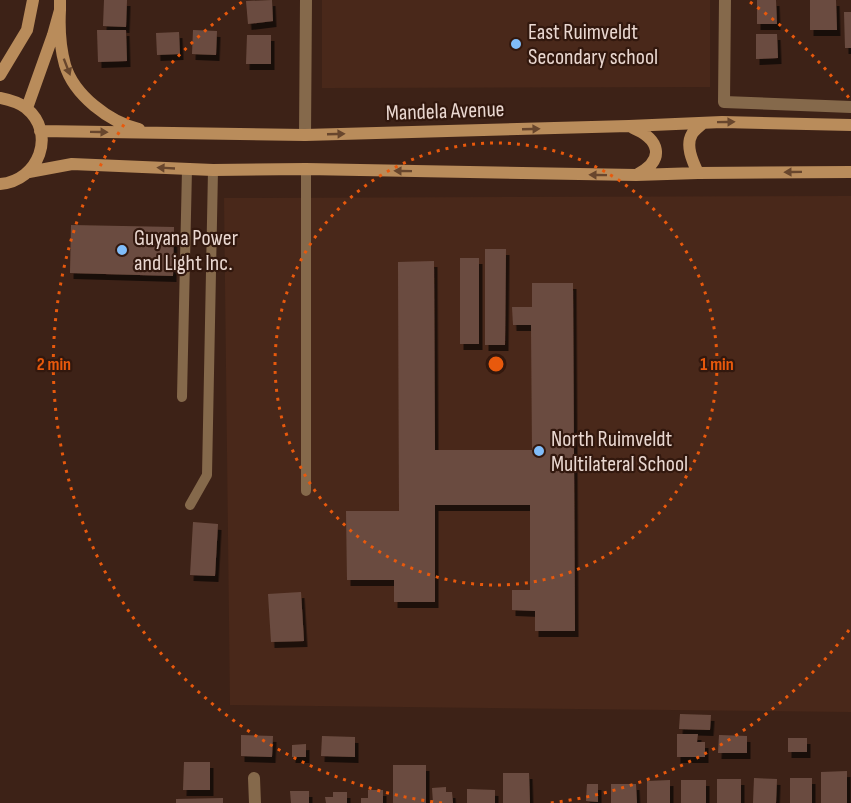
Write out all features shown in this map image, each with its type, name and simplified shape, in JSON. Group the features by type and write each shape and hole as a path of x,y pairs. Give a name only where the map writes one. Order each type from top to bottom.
{"main road":[{"path":"0,75 27,30 33,0"},
{"path":"27,108 53,35 60,5"},
{"path":"60,5 59,37 65,67 78,91 98,109 126,126 156,133"},
{"path":"0,98 14,101 27,108 35,118 42,146 38,160 29,172 19,180 0,184"},
{"name":"Mandela Avenue","path":"40,131 305,135 723,122 851,125"},
{"path":"698,173 689,145 692,134 703,123"},
{"path":"629,126 644,132 655,145 657,153 654,164 636,175"},
{"path":"29,172 72,164 213,170 306,169 636,175 851,171"}],"street":[{"path":"305,135 306,0"},
{"path":"725,0 724,102 851,108"},
{"path":"254,778 255,803"}],"lane":[{"path":"182,397 187,169"},
{"path":"306,169 306,491"},
{"path":"190,505 207,475 213,170"}],"shaded area":[{"name":"East Ruimveldt Secondary school","path":"322,0 710,0 710,87 322,88"},
{"name":"North Ruimveldt Multilateral School","path":"851,196 851,712 230,705 224,198"}],"building":[{"path":"104,0 127,0 126,27 103,26"},
{"path":"272,0 273,21 248,24 246,1"},
{"path":"757,0 776,0 777,24 757,24"},
{"path":"810,0 836,0 837,30 810,30"},
{"path":"844,12 851,12 851,48 845,48"},
{"path":"97,30 126,30 127,61 98,62"},
{"path":"193,30 217,31 216,55 192,54"},
{"path":"179,32 180,54 157,55 156,33"},
{"path":"756,34 777,34 778,58 756,59"},
{"path":"247,35 271,35 271,64 246,64"},
{"name":"Guyana Power and Light Inc.","path":"71,225 174,227 173,276 70,273"},
{"path":"485,249 506,249 505,345 485,345"},
{"path":"460,258 479,258 479,344 460,344"},
{"path":"434,261 435,450 532,450 531,325 513,325 512,307 532,307 532,283 573,283 575,631 535,631 535,611 512,610 512,590 530,590 530,505 435,505 435,602 394,602 394,580 347,580 346,511 399,511 398,262"},
{"path":"193,522 218,524 215,576 190,575"},
{"path":"301,592 304,641 271,642 268,594"},
{"path":"680,714 711,715 710,730 679,729"},
{"path":"677,734 698,734 697,742 705,742 705,757 677,757"},
{"path":"241,735 273,736 272,757 241,756"},
{"path":"719,735 747,736 747,753 718,753"},
{"path":"322,736 355,737 355,757 321,756"},
{"path":"788,738 807,738 807,752 788,752"},
{"path":"306,744 306,757 292,757 292,745"},
{"path":"184,762 210,762 210,790 183,790"},
{"path":"393,765 426,765 426,803 393,803"},
{"path":"847,771 847,803 821,803 821,772"},
{"path":"503,773 529,773 530,803 503,803"},
{"path":"754,778 777,779 776,803 753,803"},
{"path":"790,778 812,778 812,803 790,803"},
{"path":"717,779 741,779 741,803 717,803"},
{"path":"670,780 670,803 647,803 647,781"},
{"path":"681,780 706,780 706,803 681,803"},
{"path":"587,784 598,784 598,802 586,801"},
{"path":"611,784 636,784 637,803 611,803"},
{"path":"446,787 446,792 452,792 453,803 433,803 432,788"},
{"path":"467,789 495,790 495,803 467,803"},
{"path":"368,790 383,790 383,803 361,803 361,798 368,798"},
{"path":"290,791 309,791 309,803 291,803"},
{"path":"333,792 347,792 347,803 326,803 325,797 333,797"},
{"path":"223,798 223,803 176,803 176,799"}],"place":[{"name":"East Ruimveldt Secondary school","path":"516,44"},
{"name":"Guyana Power and Light Inc.","path":"122,250"},
{"name":"North Ruimveldt Multilateral School","path":"539,451"}]}
